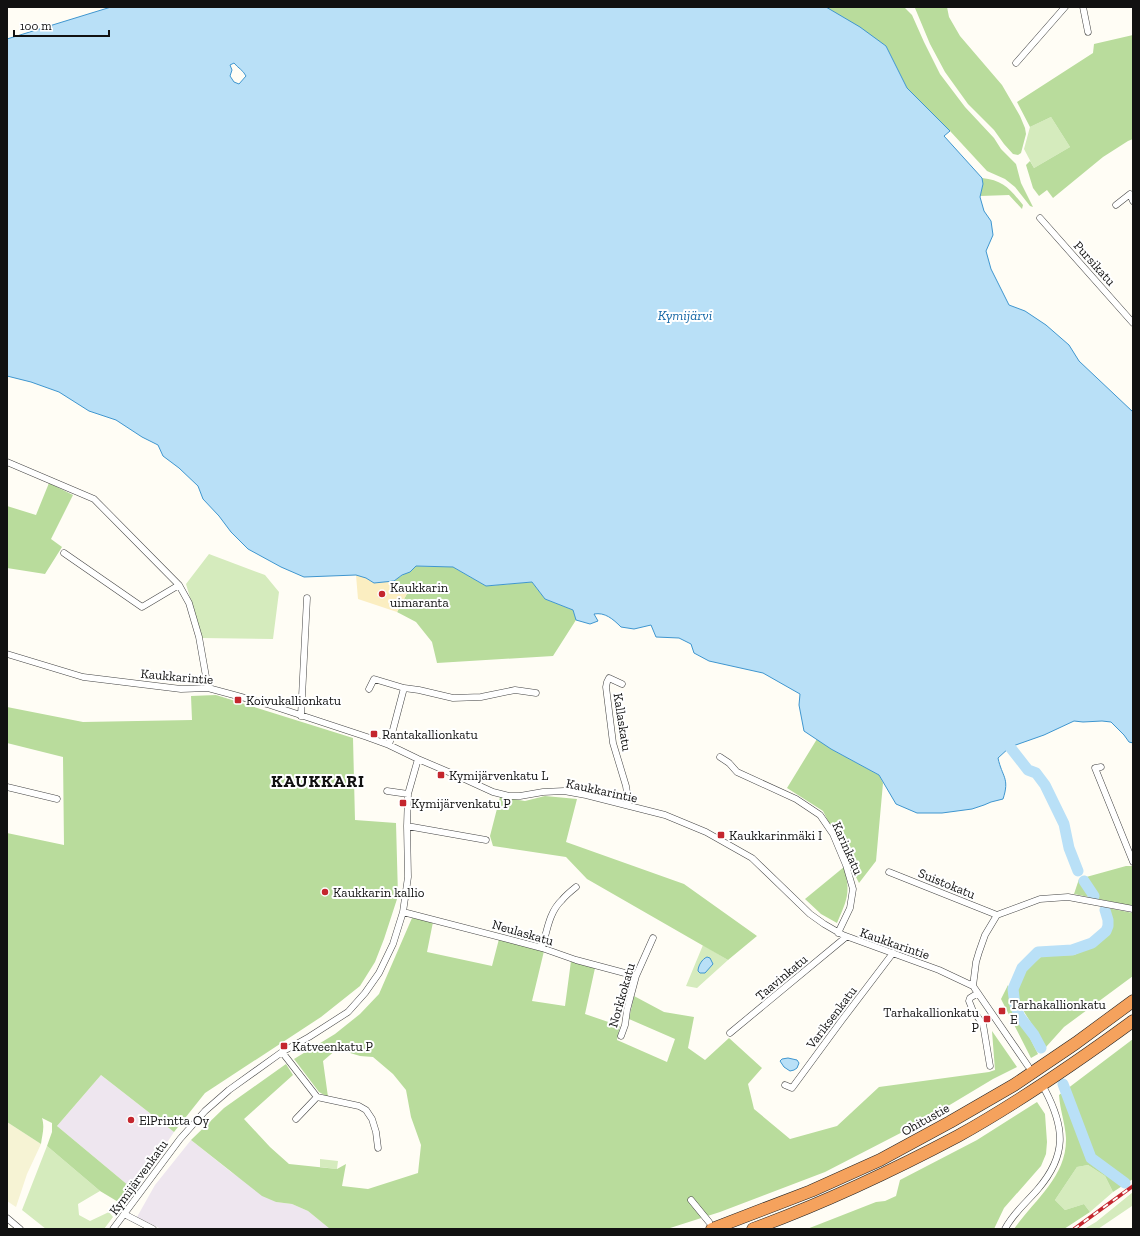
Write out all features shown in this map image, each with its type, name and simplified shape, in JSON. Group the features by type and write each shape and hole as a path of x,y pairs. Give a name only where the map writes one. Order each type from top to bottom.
{"highway":[{"name":"Ohitustie","path":"710,1226 811,1191 880,1160 1014,1085 1076,1043 1133,1001"},
{"path":"754,1229 815,1205 873,1178 958,1135 1018,1100 1084,1057 1133,1021"}],"street":[{"path":"1016,63 1066,7"},
{"path":"1083,7 1088,32"},
{"path":"1116,205 1130,194 1133,200"},
{"name":"Pursikatu","path":"1040,218 1133,323"},
{"path":"7,462 94,499 179,585 189,603 199,637 208,688"},
{"path":"64,553 142,607 179,585"},
{"path":"301,716 307,598"},
{"name":"Kaukkarintie","path":"7,654 83,677 181,689 208,688 267,704 389,745 493,792 509,796 520,796 542,792 564,791 665,816 706,832 752,858 810,914 838,933 939,970 973,986 1028,1066"},
{"name":"Kallaskatu","path":"622,684 609,678 606,686 613,743 626,786 629,806"},
{"path":"369,689 374,679 404,688 454,698 481,697 515,690 536,693"},
{"path":"389,745 404,688"},
{"name":"Karinkatu","path":"720,757 729,763 737,772 796,799 820,815 833,834 846,865 853,889 850,908 838,933"},
{"name":"Kymijärvenkatu","path":"113,1229 180,1139 205,1110 229,1090 282,1052 348,1012 365,993 379,973 393,944 403,912 408,877 408,794 418,759"},
{"path":"1101,767 1095,768 1133,862"},
{"path":"7,787 57,799"},
{"path":"387,791 408,794"},
{"path":"407,826 486,840"},
{"name":"Suistokatu","path":"889,872 997,915"},
{"path":"542,948 554,910 561,900 576,887"},
{"path":"973,986 976,962 985,934 997,915 1040,899 1068,897 1133,909"},
{"name":"Neulaskatu","path":"403,912 542,948 576,960 636,976"},
{"name":"Taavinkatu","path":"730,1034 846,937"},
{"name":"Norkkokatu","path":"621,1036 636,976 653,938"},
{"name":"Variksenkatu","path":"785,1085 792,1088 893,953"},
{"path":"978,993 970,998 970,1001 973,1011 983,1024 990,1066"},
{"path":"282,1052 317,1097 360,1106 366,1110 372,1119 376,1132 378,1148"},
{"path":"1005,1229 1009,1221 1050,1172 1057,1156 1060,1139 1059,1124 1054,1107 1045,1090"},
{"path":"296,1119 317,1097"},
{"path":"691,1200 710,1226"},
{"path":"124,1214 153,1229"},
{"path":"7,1218 20,1229"}],"shaded area":[{"path":"101,1075 174,1132 135,1191 57,1126"},
{"path":"7,1122 41,1144 27,1174 16,1207 7,1201"},
{"path":"191,1140 231,1172 276,1202 292,1204 308,1211 330,1229 161,1229 137,1217 155,1185"}],"green space":[{"path":"826,7 904,7 912,15 940,74 965,107 1016,164 1021,183 1033,207 1030,206 1015,187 1005,179 987,171 907,88 886,46"},
{"path":"914,7 947,7 949,17 960,36 1002,85 1020,116 1026,134 1021,153 1018,155 1013,154 994,130 968,104 945,72 930,44"},
{"path":"1133,35 1133,139 1103,157 1053,198 1047,190 1039,196 1033,188 1026,165 1030,161 1034,168 1070,147 1051,117 1030,127 1017,102 1093,53 1094,44"},
{"path":"1051,117 1070,147 1034,168 1024,149 1030,127"},
{"path":"982,178 1001,183 1006,186 1023,205 1022,209 1009,195 980,196 983,184"},
{"path":"49,483 73,495 51,539 62,547 45,574 7,568 7,506 36,515"},
{"path":"209,554 265,575 279,592 273,639 202,638 186,584"},
{"path":"416,566 453,567 486,586 532,582 545,599 573,610 576,620 553,656 437,663 432,642 416,622 397,612 409,590 394,581"},
{"path":"216,695 353,738 355,820 396,823 398,896 375,962 360,986 321,1017 205,1093 174,1132 101,1075 57,1126 135,1191 125,1206 100,1191 47,1146 52,1132 52,1123 42,1118 43,1128 41,1144 7,1122 7,833 64,845 63,757 7,743 7,707 83,722 192,720 191,696"},
{"path":"817,739 831,749 879,775 883,783 876,861 859,883 823,811 787,788"},
{"path":"545,796 577,799 566,842 684,884 757,936 728,960 587,879 566,857 493,846 490,836 500,797 525,801"},
{"path":"1126,866 1133,866 1133,906 1074,894 1079,879"},
{"path":"844,867 847,883 847,896 837,923 821,914 805,899"},
{"path":"1108,908 1133,913 1133,976 1064,1027 1046,1047 1018,1002 1017,989 1025,971 1042,956 1074,955 1094,946 1113,927"},
{"path":"412,918 433,922 427,952 492,966 499,939 544,951 532,1001 565,1006 571,961 595,968 585,1014 620,1026 617,1040 667,1062 675,1039 629,1019 634,996 664,1012 694,1017 688,1048 705,1060 729,1038 762,1068 748,1084 754,1109 790,1139 837,1126 879,1087 995,1070 992,1031 1017,1067 993,1079 918,1124 825,1172 720,1212 667,1229 330,1229 308,1211 292,1204 276,1202 262,1196 191,1140 224,1108 286,1064 293,1075 244,1119 270,1147 289,1164 337,1169 346,1164 342,1186 368,1189 418,1173 421,1145 411,1117 406,1090 393,1074 373,1057 360,1056 337,1049 323,1061 328,1097 319,1092 294,1059 335,1034 360,1014 379,994"},
{"path":"703,945 728,960 697,988 686,986"},
{"path":"1008,985 1012,1011 1030,1038 1038,1054 1031,1058 1001,999"},
{"path":"1133,1039 1133,1179 1113,1192 1105,1176 1088,1165 1077,1167 1055,1200 1065,1210 1084,1204 1090,1212 1064,1229 1014,1229 1048,1187 1061,1165 1065,1152 1066,1138 1059,1095"},
{"path":"1037,1102 1045,1114 1047,1142 1046,1154 1041,1166 1004,1208 994,1229 807,1229 876,1202 885,1201 896,1196 900,1180 977,1140"},
{"path":"47,1146 100,1191 78,1204 79,1215 90,1221 109,1212 113,1217 104,1229 46,1229 22,1210"},
{"path":"320,1159 338,1161 337,1169 320,1167"},
{"path":"1088,1165 1105,1176 1113,1192 1090,1212 1084,1204 1065,1210 1055,1200 1077,1167"},
{"path":"1133,1192 1133,1206 1098,1229 1084,1229 1096,1222"}],"sand":[{"name":"Kaukkarin uimaranta","path":"356,575 366,578 374,583 394,581 409,590 397,612 358,599"}],"water":[{"name":"Kymijärvi","path":"111,7 826,7 860,27 886,46 907,88 950,131 944,136 982,178 983,184 980,197 984,211 991,221 993,235 986,251 991,269 1009,305 1025,311 1046,325 1069,345 1079,361 1133,412 1133,743 1129,742 1111,722 1074,721 1044,735 1010,747 998,758 1006,782 1003,799 972,809 942,813 917,813 896,804 879,775 831,749 804,731 799,705 800,694 763,673 709,661 694,653 691,644 679,638 656,637 651,625 634,629 621,627 615,621 602,614 594,614 598,621 590,624 576,620 573,610 545,599 532,582 486,586 453,567 416,566 410,572 402,575 394,581 374,583 366,578 356,575 304,577 281,567 248,549 231,532 219,516 203,499 198,486 179,468 163,456 158,445 142,437 116,420 89,411 59,392 31,382 7,376 7,39","holes":["234,63 246,76 239,84 234,82 230,76 232,70 230,65"]},
{"path":"707,957 710,958 713,964 705,973 700,973 698,971 700,965 703,959"},
{"path":"788,1058 797,1060 799,1063 797,1068 790,1071 784,1067 780,1061"}],"waterway":[{"path":"1010,747 1028,770 1036,773 1045,785 1064,824 1069,848 1078,871"},
{"path":"1084,881 1094,896"},
{"path":"1041,1048 1034,1035 1020,1017 1015,1005 1013,989 1022,968 1038,952 1072,950 1092,943 1106,931 1108,926 1105,910"},
{"path":"1063,1084 1091,1158 1125,1183"}],"railway":[{"path":"1074,1229 1133,1186"}],"place":[{"name":"Kaukkarin uimaranta","path":"382,594"},
{"name":"Koivukallionkatu","path":"238,700"},
{"name":"Rantakallionkatu","path":"374,734"},
{"name":"Kymijärvenkatu L","path":"441,775"},
{"name":"Kymijärvenkatu P","path":"403,803"},
{"name":"Kaukkarinmäki I","path":"721,835"},
{"name":"Kaukkarin kallio","path":"325,892"},
{"name":"Tarhakallionkatu E","path":"1002,1011"},
{"name":"Tarhakallionkatu P","path":"987,1019"},
{"name":"Katveenkatu P","path":"284,1046"},
{"name":"ElPrintta Oy","path":"131,1120"}],"district":[{"name":"KAUKKARI","path":"318,781"}]}
